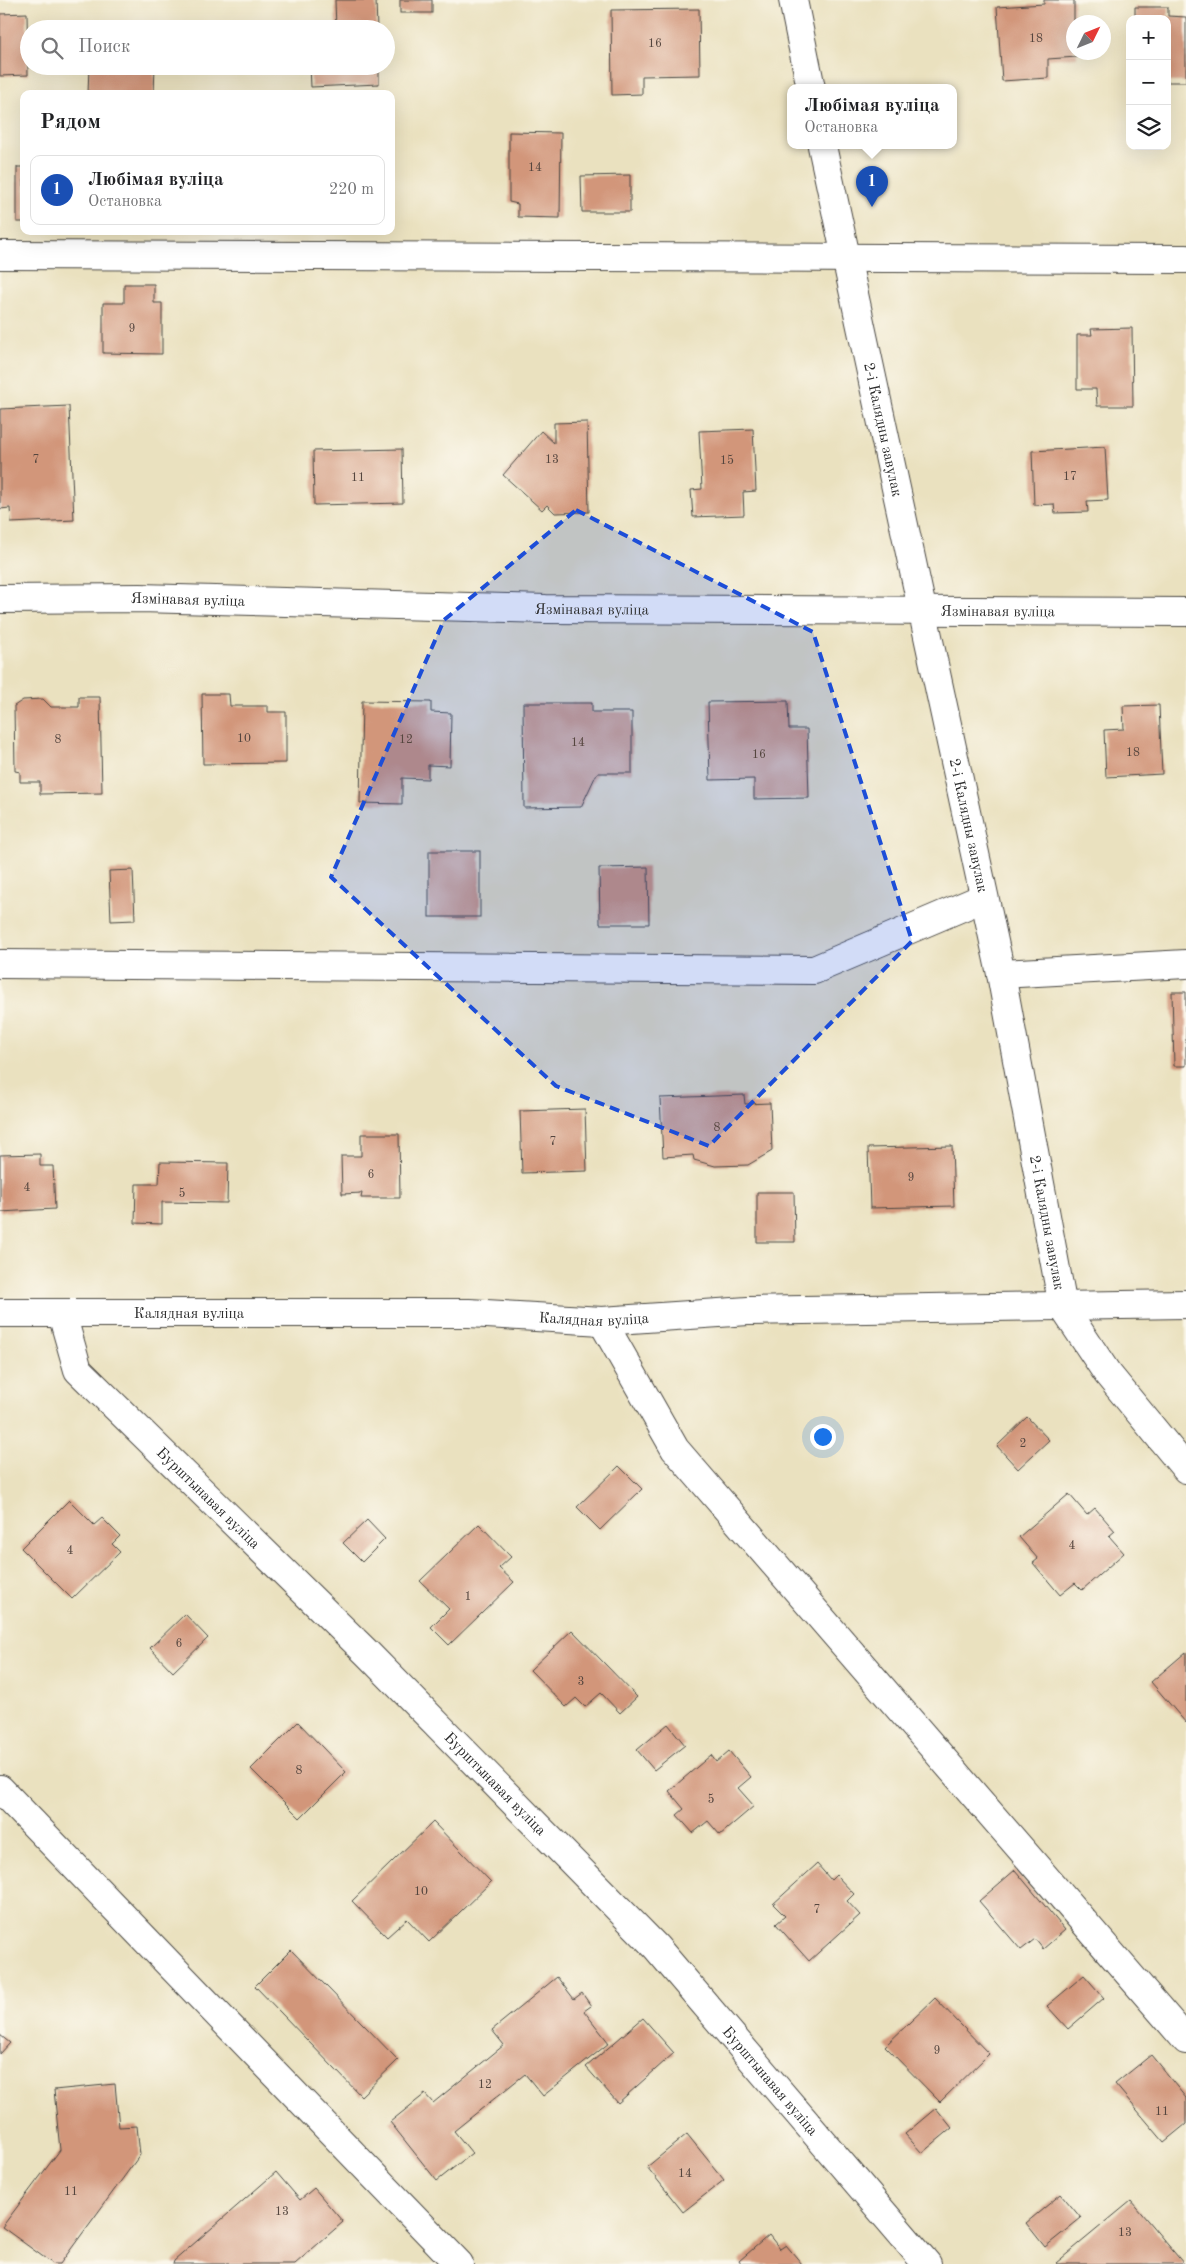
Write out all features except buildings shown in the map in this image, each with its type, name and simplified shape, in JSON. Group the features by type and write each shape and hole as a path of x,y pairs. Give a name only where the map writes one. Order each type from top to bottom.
{"street":[{"path":"793,0 810,84"},
{"name":"2-і Калядны завулак","path":"823,149 1000,974 1062,1307 1107,1373 1186,1469"},
{"path":"0,255 1186,259"},
{"name":"Язмінавая вуліца","path":"0,600 140,598 546,609 1186,612"},
{"path":"0,964 814,970 983,898"},
{"path":"1000,974 1186,964"},
{"name":"Калядная вуліца","path":"0,1313 469,1313 602,1321 748,1311 1186,1304"},
{"name":"Бурштынавая вуліца","path":"62,1314 78,1370 367,1652 656,1947 927,2264"},
{"path":"602,1321 675,1449 1186,2040"},
{"path":"0,1790 459,2264"}],"highlighted area":[{"path":"576,510 813,632 912,941 709,1146 556,1086 331,877 444,620"}],"place":[{"name":"Любімая вуліца","path":"872,207"}]}
